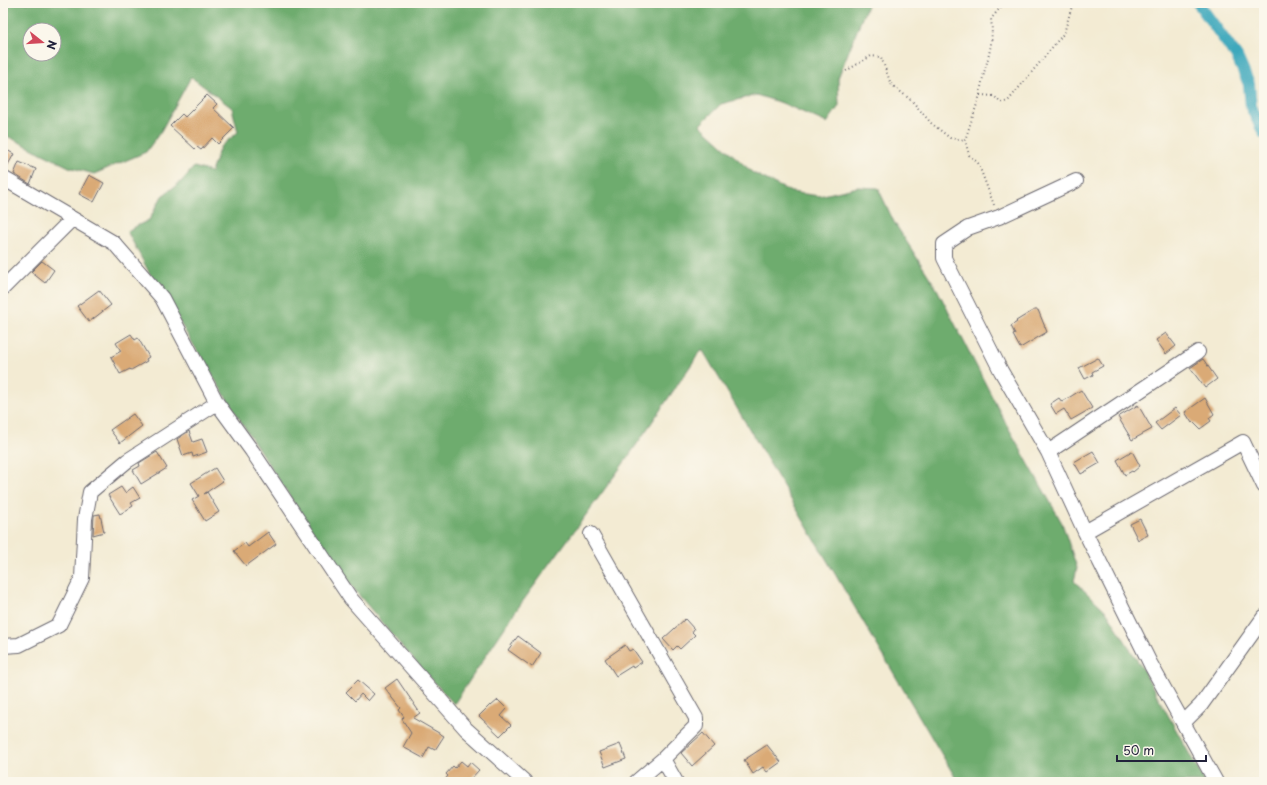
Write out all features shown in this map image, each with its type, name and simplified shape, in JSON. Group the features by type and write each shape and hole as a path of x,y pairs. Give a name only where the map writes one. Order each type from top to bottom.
{"street":[{"path":"3,178 114,243 162,298 217,403 252,451 351,599 466,729 525,782"},
{"path":"1076,181 999,217 968,228 944,244 944,258 1001,371 1048,452 1085,532 1151,665 1216,782"},
{"path":"3,288 72,219"},
{"path":"1048,452 1198,352"},
{"path":"3,646 20,645 59,625 82,578 85,519 90,492 127,461 217,403"},
{"path":"1085,532 1243,442 1264,486"},
{"path":"591,534 696,718 696,726 663,759 636,782"},
{"path":"1184,722 1201,705 1264,617"},
{"path":"663,759 676,782"}],"path":[{"path":"999,217 978,163 969,155 965,140 980,95 982,77 989,58 993,33 991,19 1004,3"},
{"path":"980,95 994,96 1001,103 1008,101 1064,33 1073,3"},
{"path":"846,71 871,56 881,58 891,84 912,101 931,123 950,138 965,140"}],"green space":[{"path":"3,3 868,3 838,78 839,106 827,123 782,103 756,95 721,104 700,125 753,173 791,192 819,196 858,187 878,188 894,222 937,289 1004,420 1062,523 1077,568 1074,581 1107,612 1142,668 1205,782 958,782 702,349 626,460 515,612 454,704 404,649 338,570 248,433 151,276 127,231 149,220 162,196 182,181 194,167 211,172 220,147 238,132 232,108 191,77 161,131 146,152 94,174 69,167 3,134"}],"building":[{"path":"207,95 217,104 213,108 234,128 218,144 212,138 201,150 197,147 195,149 170,126 182,114 185,117"},
{"path":"3,148 14,154 5,170 3,170"},
{"path":"19,162 36,169 30,184 14,174"},
{"path":"89,175 104,183 94,202 79,194"},
{"path":"42,261 54,270 45,283 31,272"},
{"path":"99,290 111,305 89,322 77,306"},
{"path":"1034,310 1038,310 1047,332 1020,348 1013,335 1015,334 1011,326 1017,322 1016,321"},
{"path":"1166,333 1176,346 1166,354 1156,340"},
{"path":"131,334 135,340 138,338 149,357 146,359 147,361 120,374 111,357 121,351 116,343"},
{"path":"1098,358 1103,366 1092,372 1093,375 1085,379 1079,368"},
{"path":"1203,359 1217,379 1205,388 1190,368"},
{"path":"1081,390 1092,408 1071,420 1064,409 1056,414 1050,404 1059,398 1062,402"},
{"path":"1205,398 1214,414 1209,418 1211,421 1200,429 1193,422 1192,423 1185,412"},
{"path":"1138,405 1152,429 1132,440 1118,417"},
{"path":"1175,408 1181,415 1161,430 1155,423"},
{"path":"133,414 142,426 120,443 110,430"},
{"path":"189,431 193,442 202,439 207,452 193,457 192,453 183,456 177,439"},
{"path":"1093,451 1100,463 1081,474 1074,462"},
{"path":"1132,451 1140,466 1133,472 1132,471 1125,475 1117,460"},
{"path":"157,452 167,468 141,484 133,470 140,466 139,463"},
{"path":"215,468 223,481 204,494 207,492 219,512 205,521 192,500 199,496 191,483"},
{"path":"121,487 125,493 133,487 140,498 131,503 133,506 120,514 108,495"},
{"path":"100,514 104,532 93,535 94,515"},
{"path":"1140,519 1148,535 1138,540 1130,524"},
{"path":"268,532 276,544 246,566 234,551 245,543 248,547"},
{"path":"685,619 694,629 692,632 695,635 680,649 677,646 673,650 663,639"},
{"path":"518,636 541,653 532,667 508,650"},
{"path":"625,645 629,651 633,649 642,662 633,668 632,666 616,676 605,659"},
{"path":"397,679 420,713 413,718 444,736 435,750 429,747 423,758 403,747 411,733 402,719 404,717 399,710 401,708 385,688"},
{"path":"358,680 374,694 368,701 361,694 355,701 346,692"},
{"path":"498,700 507,709 501,716 511,725 500,736 479,716 490,705 491,706"},
{"path":"703,733 714,746 692,766 681,753"},
{"path":"620,744 626,759 605,767 599,752"},
{"path":"767,745 781,762 767,772 763,767 753,774 744,760"},
{"path":"461,761 467,766 470,762 479,770 468,782 443,782 448,776 446,774 453,766 455,768"}],"waterway":[{"path":"1198,3 1237,57 1249,84 1251,107 1264,133"}]}
